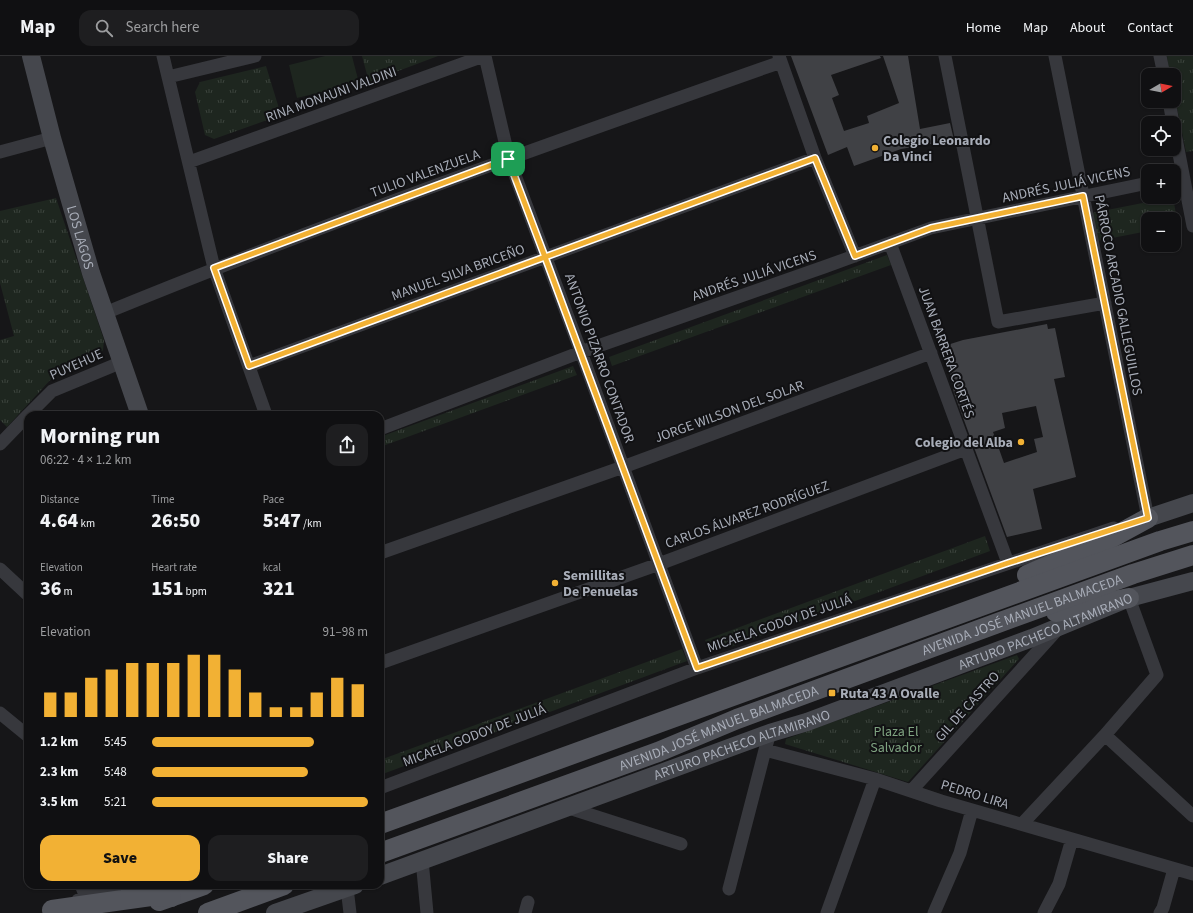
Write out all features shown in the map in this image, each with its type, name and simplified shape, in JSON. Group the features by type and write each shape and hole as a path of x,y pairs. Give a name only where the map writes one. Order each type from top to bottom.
{"main road":[{"path":"940,620 994,590 1104,542 1148,518"},
{"name":"AVENIDA JOSÉ MANUEL BALMACEDA","path":"384,823 1160,540 1193,531"},
{"name":"AVENIDA JOSÉ MANUEL BALMACEDA","path":"384,852 658,752 737,719 995,624 1133,574 1193,555"},
{"path":"995,624 1129,598"},
{"path":"127,913 193,889"},
{"path":"208,913 273,889"},
{"path":"48,912 151,896 171,897"}],"street":[{"name":"LOS LAGOS","path":"31,56 52,138 91,273 139,411"},
{"path":"163,56 214,268 265,411"},
{"path":"168,77 255,56"},
{"name":"ANTONIO PIZARRO CONTADOR","path":"485,56 508,159 581,352 697,668"},
{"name":"RINA MONAUNI VALDINI","path":"189,162 485,56"},
{"path":"945,56 998,322 1105,303"},
{"name":"PÁRROCO ARCADIO GALLEGUILLOS","path":"1055,56 1148,518"},
{"path":"1160,56 1163,68"},
{"path":"780,59 815,158 855,256"},
{"name":"TULIO VALENZUELA","path":"105,313 214,268 780,59"},
{"path":"0,152 52,138"},
{"path":"1179,156 1193,226"},
{"name":"MANUEL SILVA BRICEÑO","path":"249,366 815,158"},
{"name":"ANDRÉS JULIÁ VICENS","path":"384,427 581,352 931,228 1141,184"},
{"name":"JUAN BARRERA CORTÉS","path":"890,243 1008,563"},
{"name":"JORGE WILSON DEL SOLAR","path":"384,552 623,467 931,353"},
{"name":"PUYEHUE","path":"32,411 52,391 122,362"},
{"name":"PUYEHUE","path":"2,437 24,418"},
{"name":"CARLOS ÁLVAREZ RODRÍGUEZ","path":"384,662 659,564 966,449"},
{"path":"1148,518 1193,503"},
{"name":"MICAELA GODOY DE JULIÁ","path":"384,786 697,668 1008,563 1148,518"},
{"path":"0,569 24,591"},
{"name":"ARTURO PACHECO ALTAMIRANO","path":"384,874 566,807 768,741 808,722 1032,638 1129,598 1193,581"},
{"path":"1022,824 1105,735 1158,675 1129,598"},
{"name":"GIL DE CASTRO","path":"911,791 1062,625"},
{"path":"0,713 24,733"},
{"path":"1105,735 1193,816"},
{"path":"729,889 768,741"},
{"name":"PEDRO LIRA","path":"768,741 911,791 1193,874"},
{"path":"827,913 875,779"},
{"path":"566,807 681,844"},
{"path":"934,913 960,852 972,810"},
{"path":"1044,913 1059,884 1072,839"},
{"path":"422,860 427,913"},
{"path":"1160,913 1163,908 1174,869"},
{"path":"48,912 84,891 95,889"},
{"path":"275,913 343,889"},
{"path":"350,913 351,889"}],"green space":[{"path":"325,56 352,56 359,83 297,98 289,65"},
{"path":"362,56 438,56 369,82"},
{"path":"1167,56 1193,56 1193,151 1186,152 1181,127 1181,116 1179,116 1177,108 1181,108 1181,68 1169,68"},
{"path":"266,66 281,115 214,139 205,135 195,92 200,82"},
{"path":"56,198 104,340 103,350 98,357 53,377 7,427 0,420 0,340 14,336 0,283 0,211"},
{"path":"1141,203 1174,204 1176,212 1141,212 1141,232 1097,241 1092,213"},
{"path":"887,255 891,265 612,366 609,357"},
{"path":"573,366 577,375 384,446 384,436"},
{"path":"985,536 990,551 728,648 710,650 705,640"},
{"path":"682,649 687,661 384,774 384,759"},
{"name":"Plaza El Salvador","path":"1017,655 1019,659 908,782 785,744 786,739"}],"building":[{"path":"791,56 880,56 881,58 831,75 839,95 832,98 844,131 869,123 867,116 899,103 883,56 908,56 920,129 950,123 954,140 901,149 854,166 847,147 828,155"},
{"name":"Colegio del Alba","path":"1047,324 1048,329 1055,328 1065,377 1054,379 1076,477 1033,489 1042,529 1007,537 954,393 944,346 963,340","holes":["1036,406 1043,437 1034,439 1037,452 1004,463 993,432 1005,428 1002,413"]}],"place":[{"name":"Colegio Leonardo Da Vinci","path":"875,148"},
{"name":"Colegio del Alba","path":"1021,442"},
{"name":"Semillitas De Penuelas","path":"555,583"},
{"name":"Ruta 43 A Ovalle","path":"832,693"}],"route":[{"path":"508,159 214,268 249,366 545,257 697,668 1008,563 1148,518 1083,196 931,228 862,252 855,256 815,158 545,257 508,159"}]}
